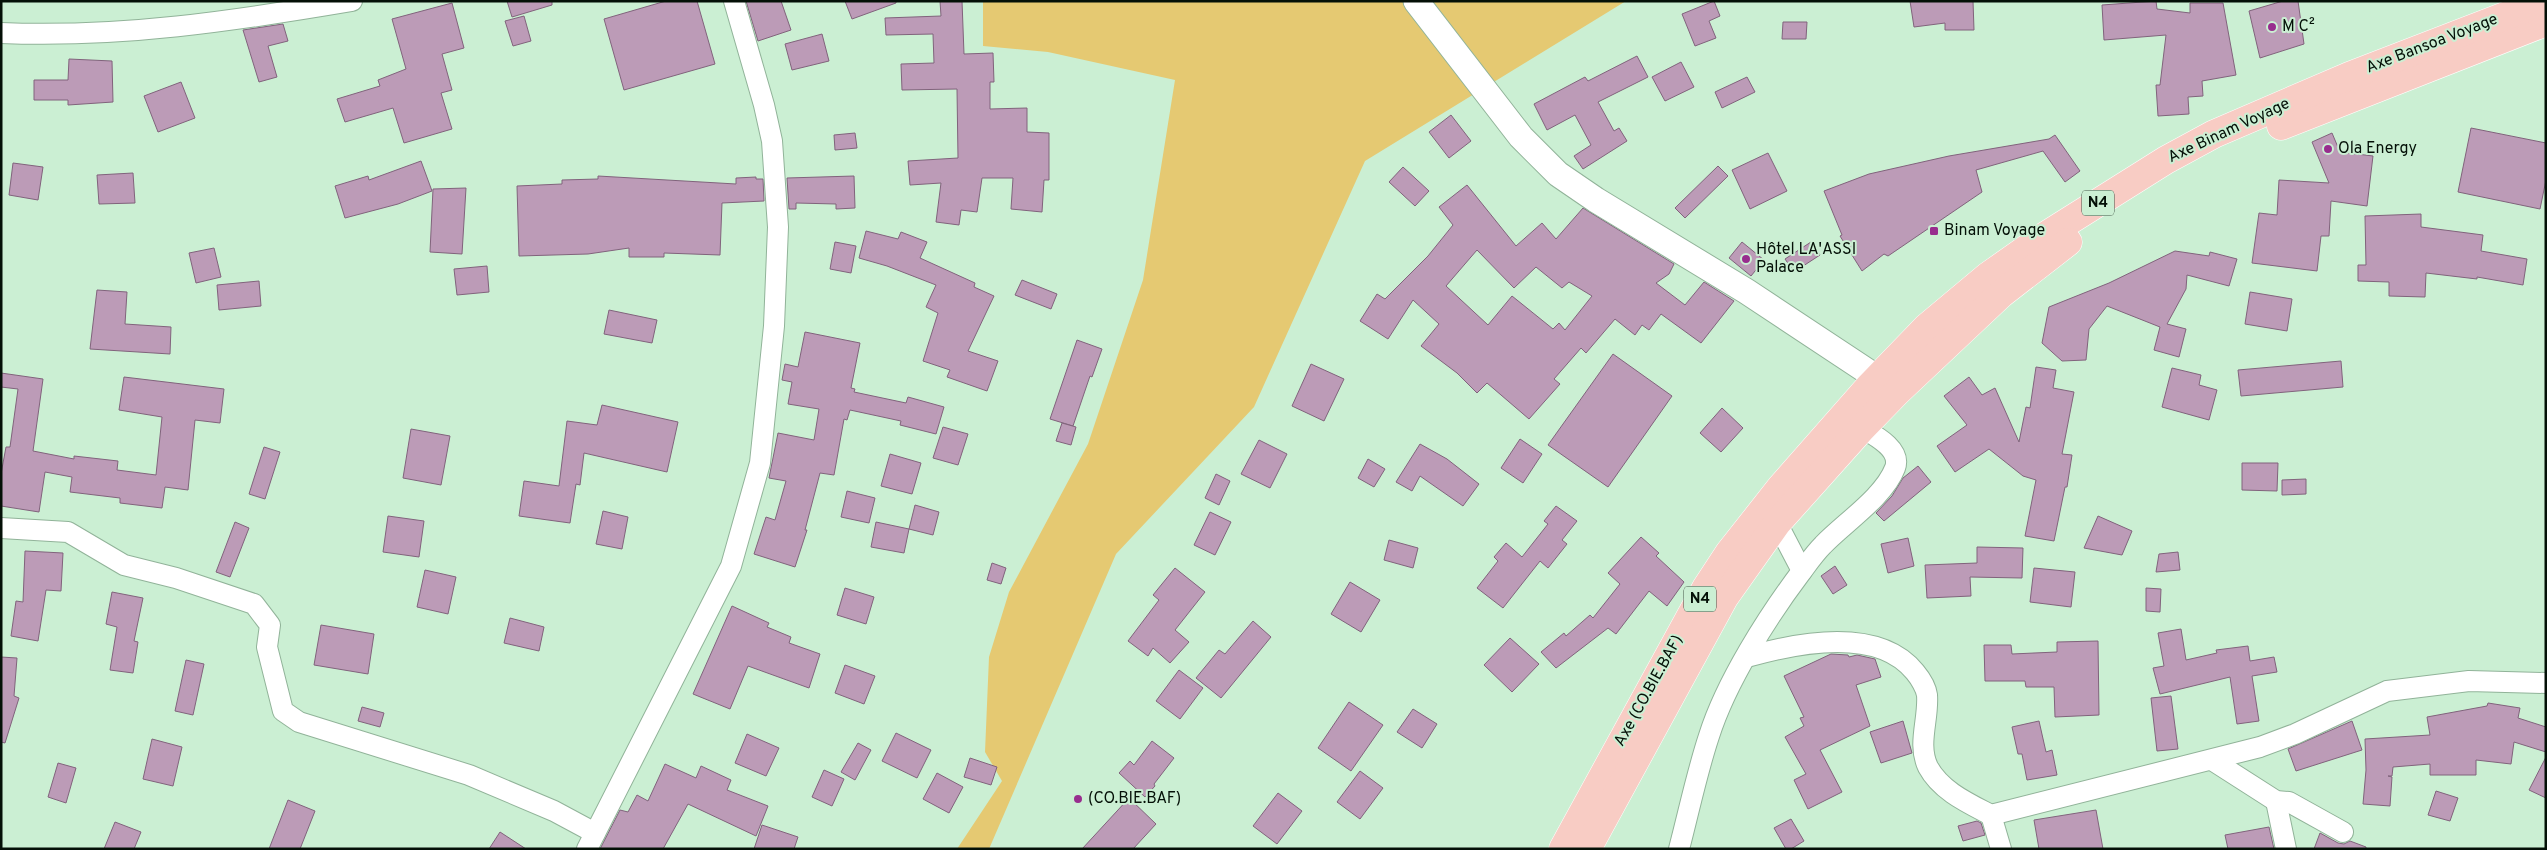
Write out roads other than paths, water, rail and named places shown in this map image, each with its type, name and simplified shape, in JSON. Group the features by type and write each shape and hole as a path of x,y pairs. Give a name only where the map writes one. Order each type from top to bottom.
{"highway":[{"name":"Axe Bansoa Voyage","path":"2353,86 2544,1"},
{"name":"Axe Bansoa Voyage","path":"2353,86 2546,22"},
{"name":"Axe Binam Voyage","path":"1888,385 2055,250 2175,175 2218,143 2353,86"},
{"name":"Axe (CO.BIE.BAF)","path":"1579,846 1724,598 1777,523 1862,428 1888,385"},
{"name":"Axe (CO.BIE.BAF)","path":"1579,846 1706,588 1729,553 1781,487 1888,385"}],"street":[{"path":"1,33 51,35 116,33 198,26 352,1"},
{"path":"1,528 68,532 124,565 176,578 254,604 270,625 267,647 283,711 299,722 469,775 546,807 591,841 730,566 760,464 774,326 778,227 772,142 764,105 734,1"},
{"path":"1416,1 1521,137 1558,174 1596,200 1746,291 1888,385"},
{"path":"1679,849 1709,735 1747,657 1775,609 1802,571 1822,546 1870,501 1895,469 1895,457 1884,441 1862,428"},
{"path":"1777,523 1802,571"},
{"path":"1747,657 1798,644 1824,643 1865,645 1882,648 1895,654 1907,662 1918,675 1927,694 1923,749 1928,767 1941,784 1960,799 1991,815 2260,748 2296,734 2387,690 2469,681 2546,683"},
{"path":"2212,760 2276,801 2289,802 2343,832"},
{"path":"2276,801 2286,849"},
{"path":"1991,815 2001,849"}],"place":[{"name":"M C²","path":"2272,27"},
{"name":"Ola Energy","path":"2328,149"},
{"name":"Binam Voyage","path":"1934,231"},
{"name":"Hôtel LA'ASSI Palace","path":"1746,259"},
{"name":"(CO.BIE.BAF)","path":"1078,799"}]}
